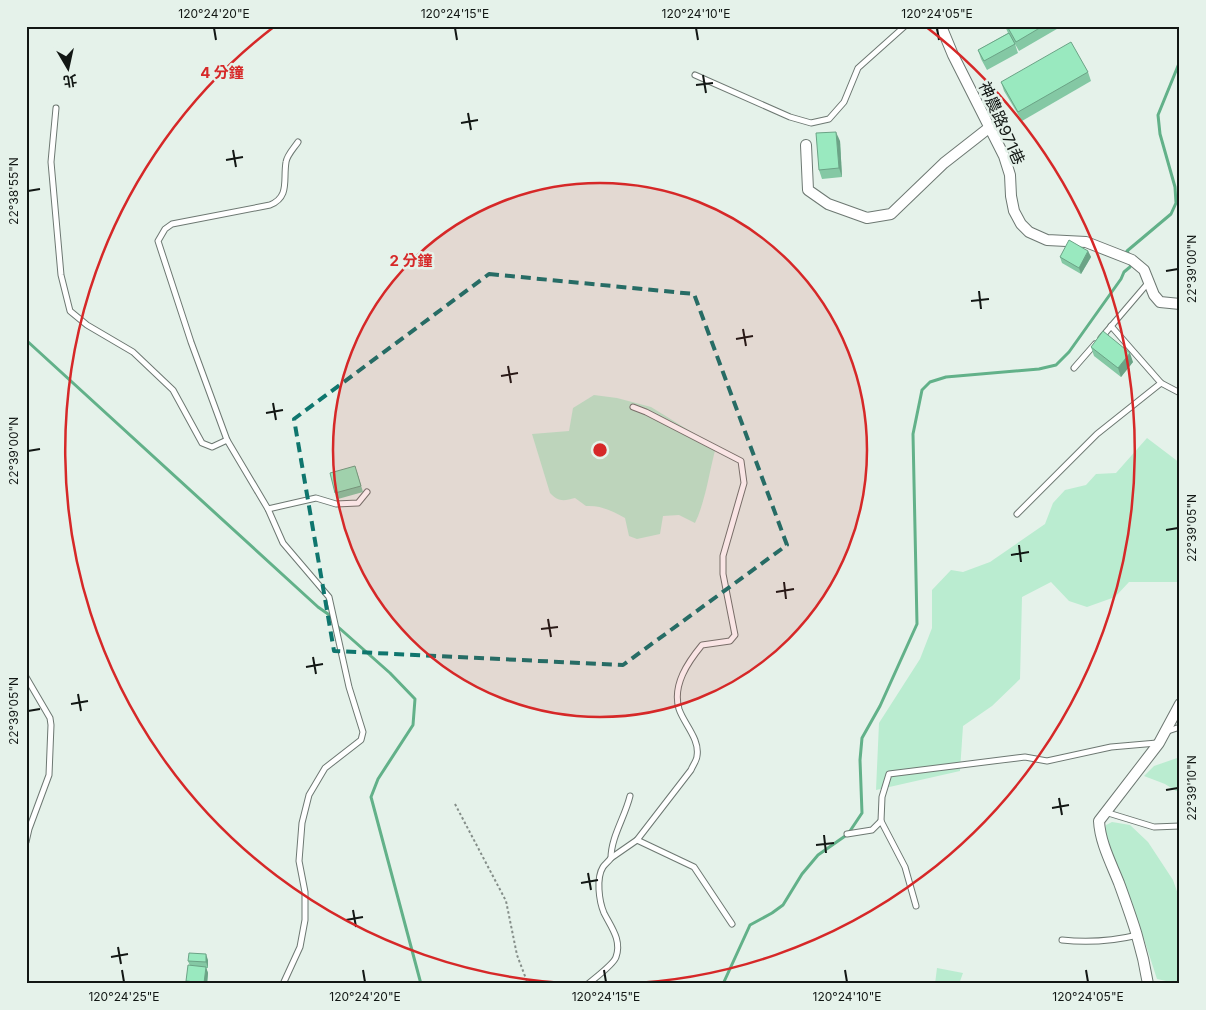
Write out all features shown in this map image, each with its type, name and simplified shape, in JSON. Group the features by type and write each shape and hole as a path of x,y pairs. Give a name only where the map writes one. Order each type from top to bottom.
{"street":[{"name":"神農路971巷","path":"942,26 953,55 1004,156 1010,175 1014,211 1021,224 1029,232 1047,240 1086,242 1132,260 1144,270 1148,283 1160,302 1180,304"},
{"path":"806,146 808,190 828,204 867,218 891,214 944,163 990,128"},
{"path":"1148,984 1138,935 1099,829 1099,821 1159,743 1180,704"}],"lane":[{"path":"695,75 790,117 811,123 829,119 844,102 858,68 905,26"},
{"path":"56,108 51,162 61,275 70,311 87,325 133,352 173,390 202,443 212,446 227,440"},
{"path":"283,984 300,948 305,920 305,892 298,861 302,824 309,795 325,768 361,740 363,732 349,687 333,608 329,597 283,543 268,508 227,440 191,342 158,241 165,229 172,224 278,202 283,194 286,160 298,142"},
{"path":"1074,368 1148,283"},
{"path":"1111,326 1162,382 1180,393"},
{"path":"1017,514 1097,434 1162,382"},
{"path":"588,984 616,959 618,947 614,930 604,912 599,891 603,867 611,858 637,840 691,770 697,757 698,747 679,708 678,691 682,674 689,660 702,645 730,641 735,635 723,574 723,556 744,483 741,461 633,407"},
{"path":"268,508 316,498 336,504 358,503 367,492"},
{"path":"26,678 50,718 51,725 49,775 26,842"},
{"path":"1165,732 1180,727"},
{"path":"916,906 905,867 881,821 882,797 889,774 1025,757 1047,761 1111,747 1159,743"},
{"path":"611,858 611,846 630,796"},
{"path":"1105,812 1154,826 1180,826"},
{"path":"846,834 872,830 881,821"},
{"path":"637,840 694,867 732,924"},
{"path":"1062,940 1082,942 1122,939 1138,935"}],"path":[{"path":"455,804 506,901 517,955 528,984"}],"highlighted area":[{"path":"489,274 694,294 787,545 623,665 334,651 294,419"}],"green space":[{"path":"594,395 617,398 651,407 716,447 705,495 695,523 679,515 663,516 660,534 637,539 629,536 625,518 620,515 602,508 586,506 575,498 559,499 550,493 532,434 569,431 573,408"},
{"path":"1147,438 1180,463 1180,582 1129,582 1115,597 1087,607 1069,601 1051,582 1022,597 1020,679 992,706 963,726 960,771 876,790 879,723 920,659 932,628 932,590 951,570 963,572 990,562 1045,524 1053,503 1065,490 1086,485 1096,474 1116,473"},
{"path":"1180,757 1180,791 1176,791 1165,784 1144,776 1154,766"},
{"path":"1112,822 1130,825 1148,842 1173,880 1180,900 1180,984 1157,979 1144,939 1133,915 1123,878 1105,833 1106,825"},
{"path":"937,968 963,973 959,984 935,984"}],"building":[{"path":"1007,26 1043,26 1016,42"},
{"path":"1009,33 1015,44 984,61 978,50"},
{"path":"1071,42 1088,72 1018,112 1001,82"},
{"path":"836,132 839,168 819,170 816,133"},
{"path":"1069,240 1088,251 1079,268 1060,257"},
{"path":"1103,331 1130,353 1118,368 1091,347"},
{"path":"355,466 361,486 335,493 330,473"},
{"path":"189,953 206,954 206,962 188,961"},
{"path":"188,965 206,967 204,983 186,981"}],"waterway":[{"path":"1129,255 1127,251 1171,214 1176,203 1175,187 1160,134 1158,115 1180,61"},
{"path":"723,984 750,925 783,905 802,874 818,855 848,834 862,813 860,760 862,738 880,706 917,624 913,434 922,390 930,382 946,377 1039,369 1056,365 1069,352 1131,263"},
{"path":"26,340 318,607 328,614 333,621"},
{"path":"337,626 390,673 415,699 413,725 378,779 371,797 421,984"}]}
